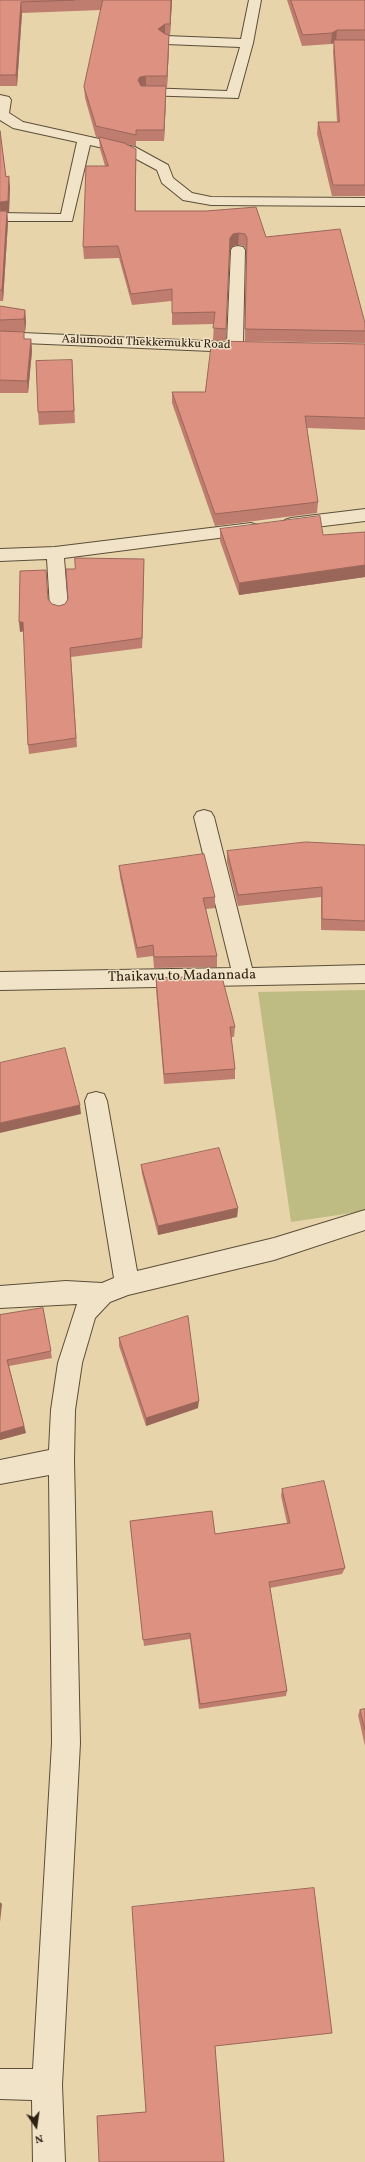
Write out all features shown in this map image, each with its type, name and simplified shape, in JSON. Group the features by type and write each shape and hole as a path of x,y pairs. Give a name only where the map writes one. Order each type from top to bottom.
{"street":[{"path":"146,92 233,95 247,43 255,0"},
{"path":"166,40 247,43"},
{"path":"0,99 4,100 2,115 18,125 130,150 163,168 167,180 188,197 211,201 365,202"},
{"path":"0,217 67,218 85,140"},
{"path":"235,346 238,250"},
{"name":"Aalumoodu Thekkemukku Road","path":"0,337 258,347"},
{"path":"0,555 55,553 365,515"},
{"path":"55,553 60,608"},
{"path":"204,817 244,976"},
{"name":"Thaikavu to Madannada","path":"0,981 365,974"},
{"path":"96,1101 127,1284"},
{"path":"49,2162 47,2085 66,1743 61,1460 63,1410 70,1363 85,1312 102,1294 127,1284 274,1249 365,1220"},
{"path":"0,1297 66,1292 102,1294"},
{"path":"0,1472 61,1460"},
{"path":"0,2084 47,2085"}],"shaded area":[{"path":"365,990 365,1211 291,1222 258,992"}],"building":[{"path":"0,0 75,0 21,2 16,75 0,75"},
{"path":"103,0 171,0 170,24 165,24 158,29 169,35 167,76 146,76 140,77 138,80 141,86 166,86 164,130 136,130 136,135 96,126 84,87"},
{"path":"291,0 365,0 365,30 337,30 332,33 303,35"},
{"path":"334,40 365,40 365,185 333,185 318,122 339,122"},
{"path":"0,131 6,177 9,176 8,201 0,202"},
{"path":"99,137 124,143 136,149 135,211 206,211 256,207 266,237 340,229 365,323 365,331 245,329 247,238 245,234 239,233 233,234 230,238 226,329 213,328 215,312 172,313 172,289 131,294 118,246 83,247 86,166 108,166"},
{"path":"0,211 7,211 2,290 0,290"},
{"path":"0,306 25,310 24,319 0,320"},
{"path":"0,331 24,332 24,339 31,339 27,381 0,380"},
{"path":"212,341 365,344 365,418 305,416 318,502 215,514 172,392 205,392"},
{"path":"72,360 74,411 38,412 36,361"},
{"path":"320,516 323,535 365,532 365,565 239,583 220,529"},
{"path":"75,558 144,559 142,638 70,648 76,738 28,745 23,622 19,622 20,571 46,570 48,599 52,604 59,606 65,604 68,599 66,569 75,569"},
{"path":"306,842 365,845 365,921 322,919 322,887 238,895 227,851"},
{"path":"204,854 215,897 203,898 217,956 154,957 153,945 137,948 119,866"},
{"path":"222,977 235,1027 230,1027 235,1069 164,1074 156,978"},
{"path":"65,1048 80,1105 0,1123 0,1063"},
{"path":"219,1148 238,1208 158,1226 141,1165"},
{"path":"43,1308 51,1351 7,1360 24,1426 0,1433 0,1315"},
{"path":"188,1316 199,1401 146,1418 119,1338"},
{"path":"324,1481 345,1568 269,1582 287,1691 200,1704 190,1633 143,1640 130,1521 212,1511 215,1534 290,1523 282,1489"},
{"path":"365,1709 365,1730 360,1710"},
{"path":"314,1888 332,2033 215,2046 224,2162 99,2162 97,2116 146,2112 132,1907"}]}
